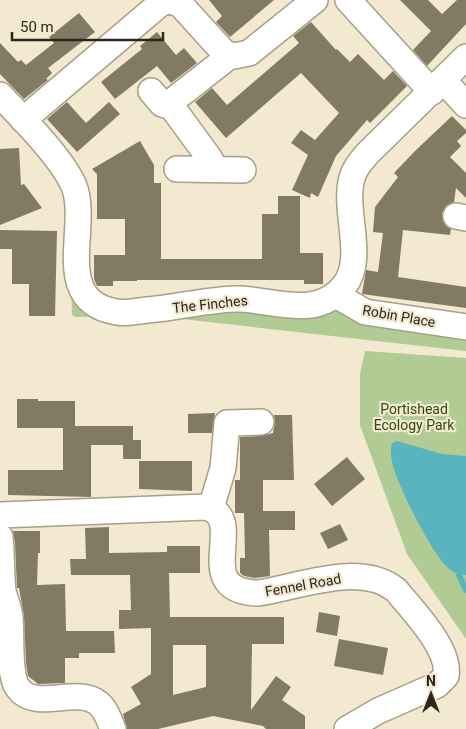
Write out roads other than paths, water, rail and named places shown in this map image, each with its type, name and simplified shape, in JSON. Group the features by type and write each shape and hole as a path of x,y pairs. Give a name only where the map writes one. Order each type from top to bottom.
{"street":[{"path":"9,112 161,3 170,1 182,6 225,52 231,55 240,55 249,53 315,0"},
{"path":"348,0 437,86 466,105"},
{"path":"215,169 210,159 172,107 159,98 231,55"},
{"path":"336,295 346,284 353,260 350,201 351,181 354,173 368,153 466,57"},
{"name":"The Finches","path":"9,112 61,165 69,177 78,202 76,258 79,285 86,295 98,306 119,313 177,308 235,299 307,306 324,302 336,295"},
{"path":"177,169 244,170"},
{"name":"Robin Place","path":"336,295 365,312 466,326"},
{"path":"0,515 211,508 223,468 227,423 260,422"},
{"name":"Fennel Road","path":"211,508 218,513 222,520 224,574 228,584 234,589 248,593 258,593 354,576 381,581 396,590 436,642 446,664 446,676 443,680 424,691 365,718 347,729"},
{"path":"0,537 4,592 10,618 12,674 16,686 24,694 40,699 85,698 93,700 102,708 113,729"}],"water":[{"path":"397,441 442,454 466,456 466,575 461,575 448,568 433,549 417,520 402,490 393,466 391,446 392,443"}],"waterway":[{"path":"459,575 466,590"}],"park label":[{"name":"Portishead Ecology Park","path":"414,418"}]}
